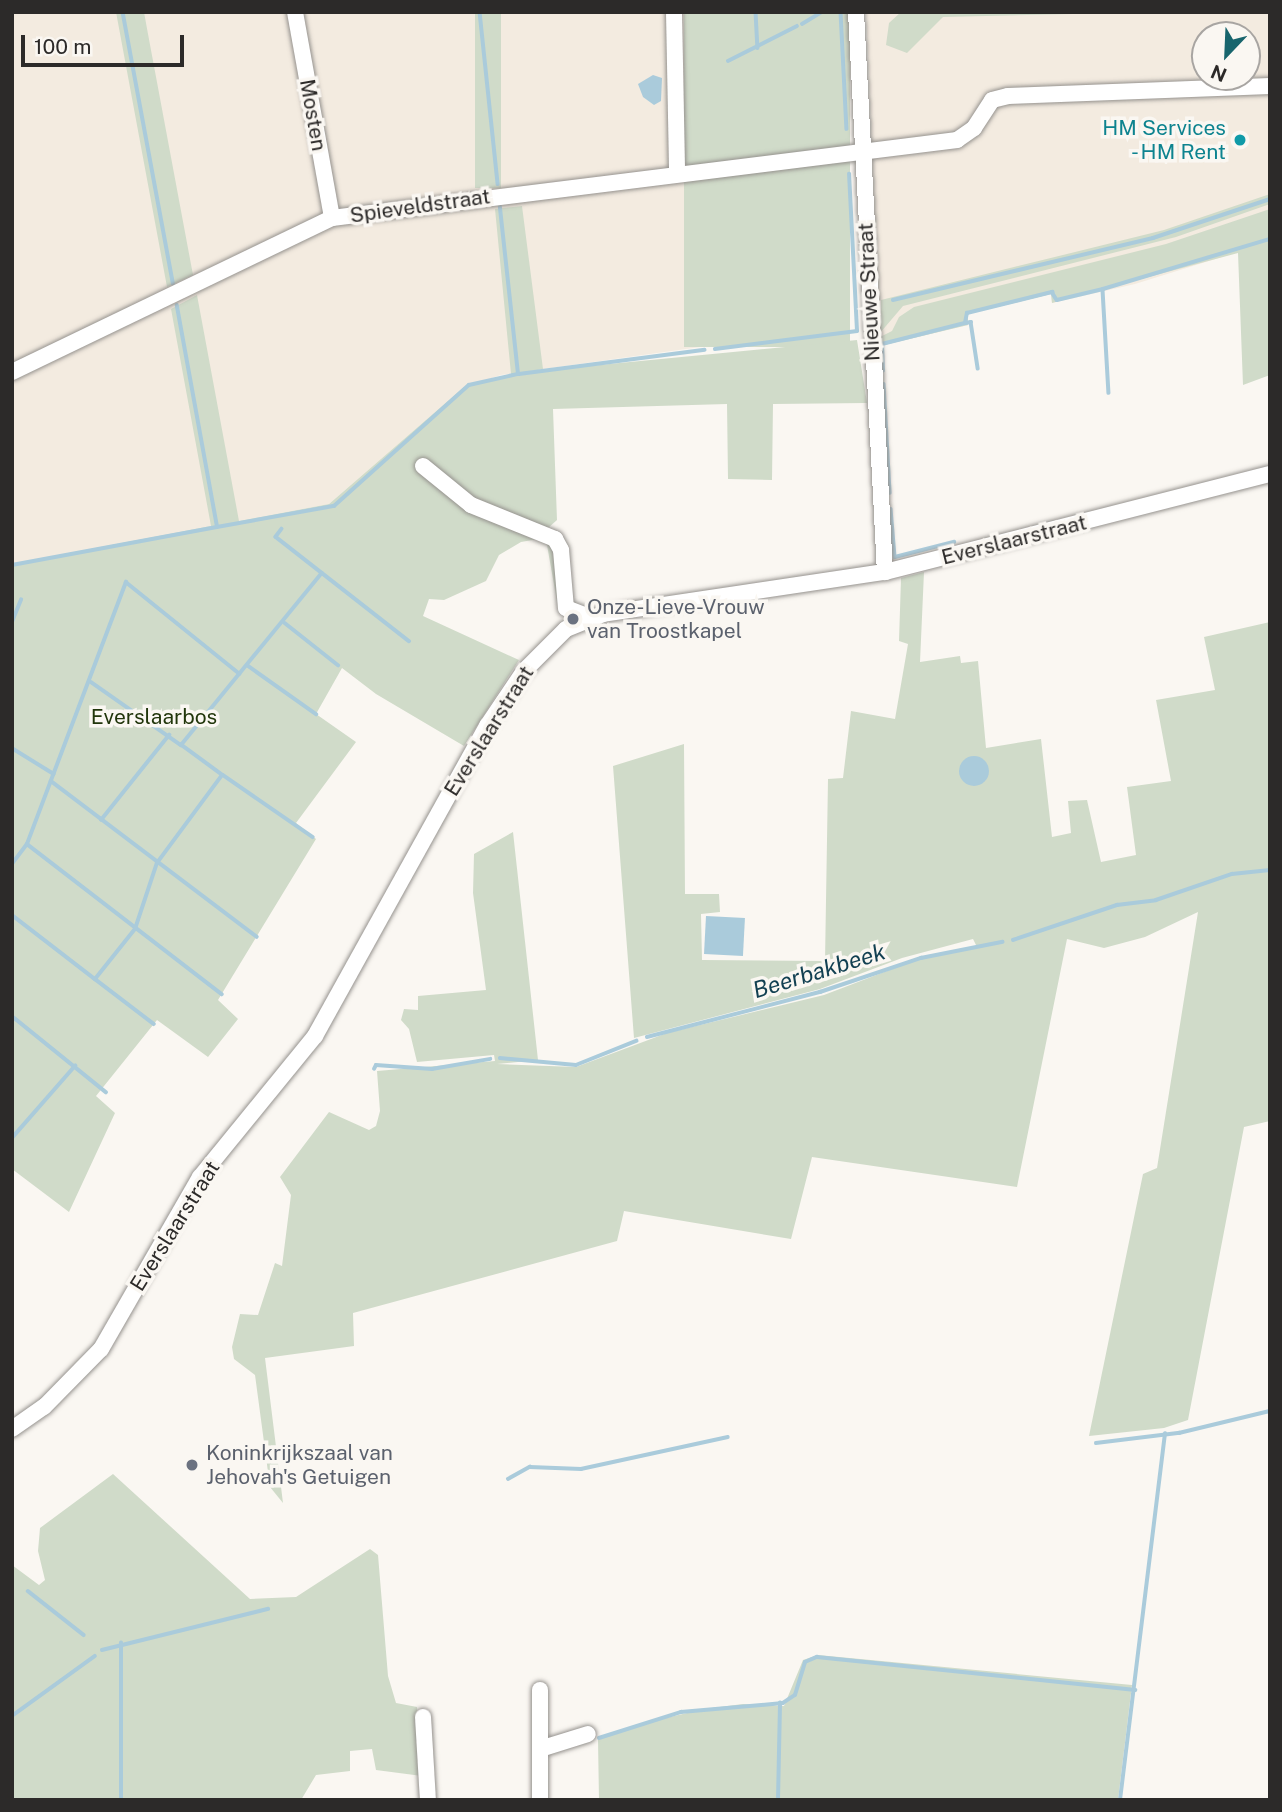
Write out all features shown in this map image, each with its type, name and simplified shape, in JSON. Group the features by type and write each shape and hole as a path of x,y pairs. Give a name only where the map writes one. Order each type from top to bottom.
{"street":[{"name":"Mosten","path":"295,12 332,218"},
{"path":"674,12 677,172"},
{"name":"Nieuwe Straat","path":"856,12 860,151 885,572"},
{"name":"Spieveldstraat","path":"12,372 332,218 677,172 957,139 974,128 992,100 1008,96 1270,86"},
{"path":"423,466 471,505 555,539 561,550 566,629"},
{"name":"Everslaarstraat","path":"12,1429 44,1407 102,1349 200,1177 315,1036 487,726 524,671 566,629 589,617 885,572 1270,474"},
{"path":"566,608 589,617"},
{"path":"540,1690 540,1800"},
{"path":"423,1717 428,1800"},
{"path":"540,1749 588,1734"}],"shaded area":[{"path":"12,12 684,12 700,347 501,375 464,387 329,504 12,564"},
{"path":"866,12 1270,12 1270,242 1135,284 1052,303 1051,294 968,314 968,325 880,346"}],"green space":[{"path":"116,12 144,12 193,275 167,287"},
{"path":"475,12 501,12 501,188 475,188"},
{"path":"684,12 850,12 850,347 684,347"},
{"path":"901,12 1164,12 943,17 907,53 886,45 889,23"},
{"path":"1270,194 1270,204 1176,237 903,306 880,333 881,300 1164,230"},
{"name":"Everslaarbos","path":"522,206 543,369 527,372 857,340 867,403 773,404 772,480 728,479 727,404 553,409 557,520 548,528 559,535 558,607 547,545 538,539 521,542 499,555 486,581 444,600 429,599 423,616 519,660 464,746 376,694 342,668 316,714 356,742 296,823 316,839 218,1000 238,1019 208,1057 157,1020 96,1096 115,1113 69,1212 12,1169 12,564 211,526 171,309 197,295 239,521 329,504 464,387 511,374 495,209"},
{"path":"1270,209 1270,375 1243,385 1238,253 1052,303 1051,294 968,314 968,325 880,346 880,337 892,331 899,317 914,307 1166,244"},
{"path":"924,572 920,662 960,656 961,663 978,661 986,748 1041,739 1052,837 1071,833 1068,801 1087,800 1101,862 1136,855 1127,787 1171,781 1156,700 1215,690 1204,637 1270,622 1270,1121 1244,1127 1188,1420 1164,1428 1089,1436 1143,1174 1157,1168 1198,912 1145,937 1104,948 1067,939 1017,1187 812,1157 791,1239 624,1211 617,1241 353,1313 354,1346 265,1358 283,1503 270,1487 255,1375 234,1359 232,1347 240,1314 258,1315 275,1263 282,1266 291,1195 280,1177 329,1112 369,1130 376,1126 380,1111 377,1071 495,1061 494,1055 417,1062 409,1029 401,1020 404,1009 418,1010 418,996 486,990 473,893 474,854 513,832 538,1060 497,1064 576,1067 667,1033 824,995 913,961 977,947 973,939 902,958 820,989 634,1038 613,766 684,744 685,894 719,894 720,912 701,914 702,960 825,961 828,779 843,778 851,711 895,719 908,644 899,641 901,578"},
{"path":"113,1474 250,1599 296,1597 370,1549 378,1555 388,1676 396,1703 417,1707 422,1776 376,1770 372,1749 350,1751 350,1771 316,1775 301,1800 12,1800 12,1565 39,1585 45,1580 38,1551 40,1528"},
{"path":"818,1655 1132,1685 1118,1800 599,1800 598,1740 636,1725 704,1709 743,1704 784,1706 803,1660"}],"water":[{"path":"653,75 662,78 661,101 654,105 643,97 638,84"},
{"path":"974,756 985,760 989,771 985,782 974,786 963,782 959,771 963,760"},
{"path":"706,916 745,918 743,956 704,954"}],"waterway":[{"path":"123,12 173,283"},
{"path":"480,12 498,184"},
{"path":"756,12 758,48"},
{"path":"802,24 822,12"},
{"path":"841,12 847,129"},
{"path":"728,61 797,26"},
{"path":"715,349 857,331 849,174"},
{"path":"893,300 1153,238 1270,199"},
{"path":"217,527 334,506 469,385 518,374 500,207"},
{"path":"883,371 882,344 965,323 967,313 1052,292 1057,300 1103,289 1270,239"},
{"path":"1103,290 1109,393"},
{"path":"12,565 217,527 177,306"},
{"path":"965,323 971,322 978,368"},
{"path":"519,374 704,350"},
{"path":"884,384 890,493"},
{"path":"891,509 895,557 954,542"},
{"path":"282,529 276,537 409,641"},
{"path":"12,915 95,979 135,929 157,863 222,775 181,745 322,573"},
{"path":"12,864 27,844 126,582 240,674"},
{"path":"12,622 21,600"},
{"path":"285,623 338,665"},
{"path":"247,665 316,714"},
{"path":"91,682 181,745"},
{"path":"101,820 169,735"},
{"path":"12,748 54,774"},
{"path":"223,775 313,837"},
{"path":"51,781 257,937"},
{"path":"27,844 222,994"},
{"name":"Beerbakbeek","path":"1013,940 1117,905 1156,900 1232,874 1270,870"},
{"name":"Beerbakbeek","path":"647,1037 820,992 921,958 1002,942"},
{"path":"95,979 154,1024"},
{"name":"Beerbakbeek","path":"12,1016 106,1092"},
{"name":"Beerbakbeek","path":"500,1058 576,1065 636,1041"},
{"name":"Beerbakbeek","path":"374,1069 376,1065 432,1069 490,1059"},
{"path":"12,1138 75,1066"},
{"path":"1096,1443 1179,1433 1270,1411"},
{"path":"1120,1800 1165,1434"},
{"path":"508,1479 530,1467 581,1469 728,1437"},
{"path":"28,1591 84,1635"},
{"path":"102,1650 268,1609"},
{"path":"121,1643 121,1800"},
{"path":"12,1716 95,1656"},
{"path":"599,1738 681,1712 783,1703 795,1695 805,1662 817,1657 1135,1690"},
{"path":"778,1800 780,1703"}],"place":[{"name":"HM Services - HM Rent","path":"1240,140"},
{"name":"Onze-Lieve-Vrouw van Troostkapel","path":"573,619"},
{"name":"Koninkrijkszaal van Jehovah's Getuigen","path":"192,1465"}]}
